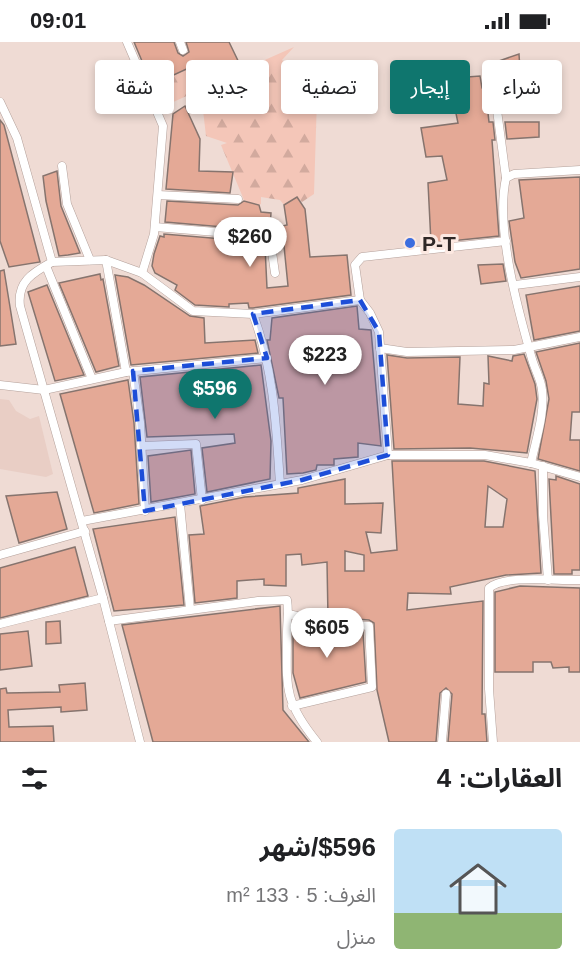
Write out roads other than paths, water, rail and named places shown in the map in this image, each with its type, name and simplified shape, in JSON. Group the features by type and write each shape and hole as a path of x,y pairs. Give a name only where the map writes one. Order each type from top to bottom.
{"street":[{"path":"127,42 163,122 155,227 142,273"},
{"path":"0,102 16,138 49,264 92,379"},
{"path":"498,114 506,178 503,190 506,241 530,347 543,391 542,413 531,463"},
{"path":"62,166 67,204 90,260"},
{"path":"506,178 527,171 580,170"},
{"path":"158,195 238,199"},
{"path":"155,227 265,236 271,245 275,273"},
{"path":"388,455 380,348 374,320 360,300 355,265 362,257 506,241"},
{"path":"106,260 129,371 138,398 145,511"},
{"path":"140,742 85,531 19,295 23,282 49,264 106,260 142,273 193,311 253,314 360,300"},
{"path":"515,285 580,277"},
{"path":"253,314 267,358 276,410 280,484"},
{"path":"380,348 443,352 514,350 580,337"},
{"path":"0,385 44,390 129,371 267,358"},
{"path":"141,446 196,444 202,500"},
{"path":"82,520 145,511 280,484 388,455 485,455 531,463 580,477"},
{"path":"543,466 543,515 548,580"},
{"path":"180,504 190,609"},
{"path":"0,555 85,531"},
{"path":"493,742 489,689 489,588 494,584 527,580 580,580"},
{"path":"0,624 103,598"},
{"path":"109,621 190,609 284,599 288,603 285,661 292,706 297,718 317,742"},
{"path":"288,614 329,623 369,626 371,637 372,687 292,706"},
{"path":"442,742 446,694"}],"place":[{"name":"P-T","path":"410,243"}]}
